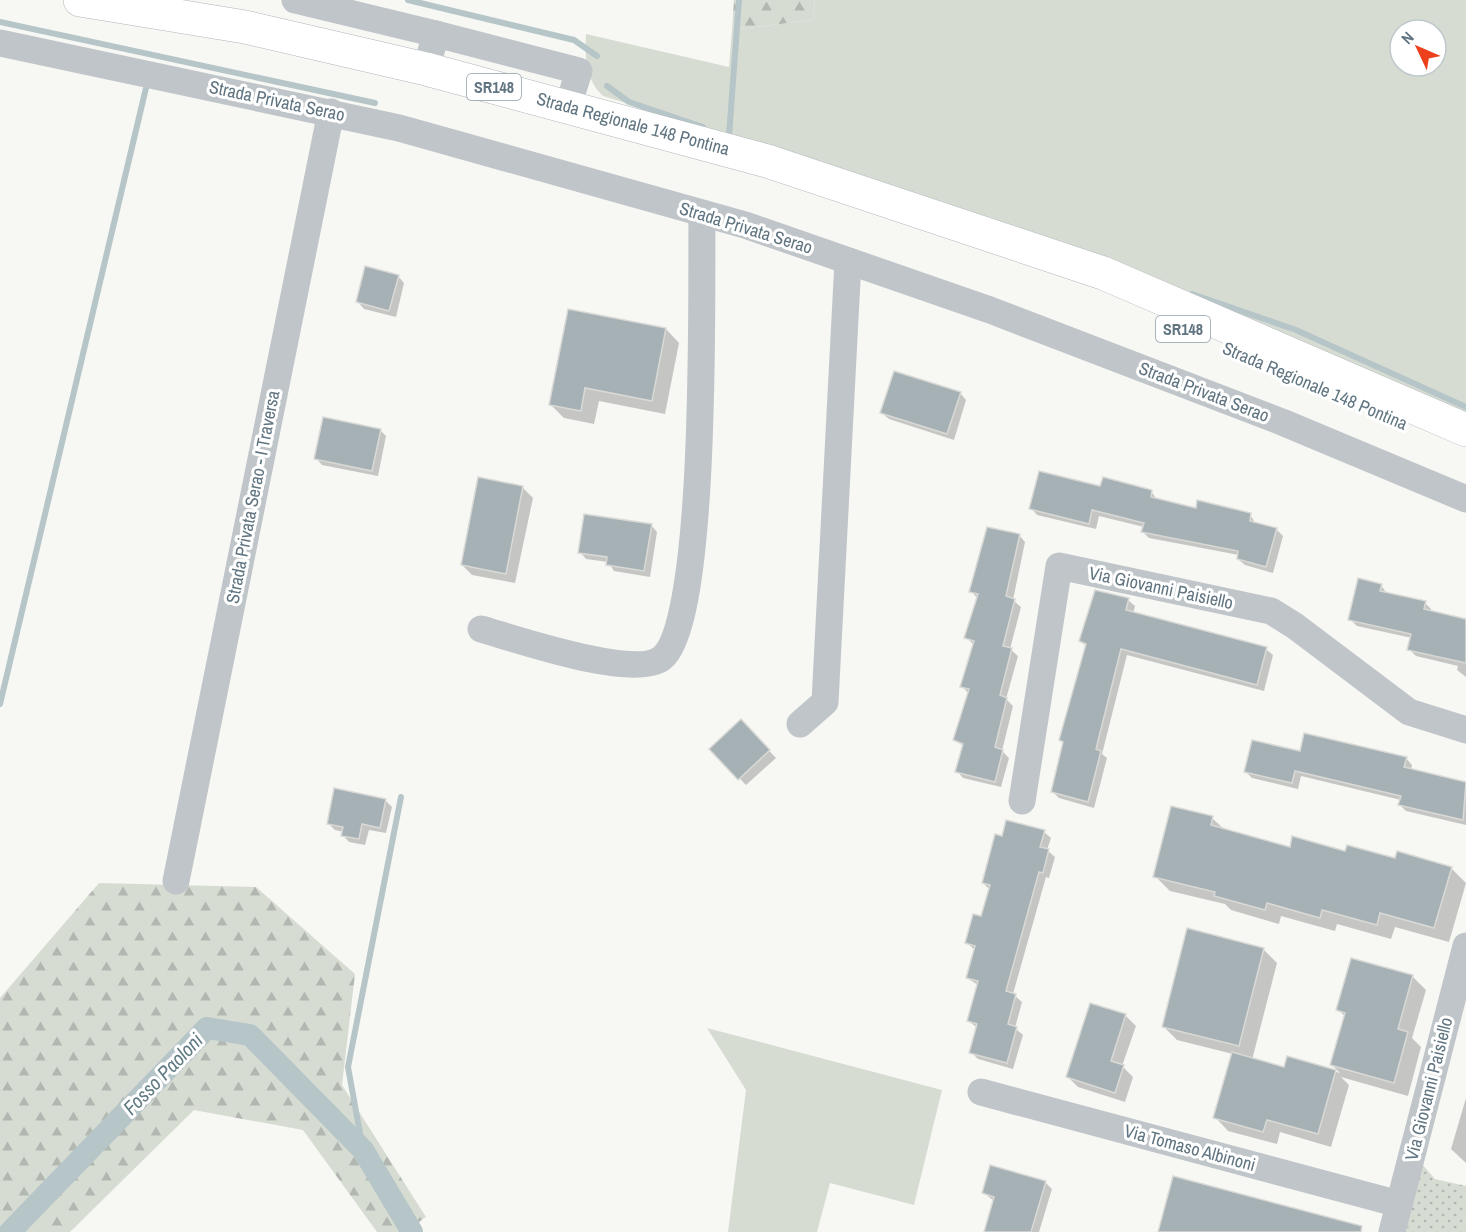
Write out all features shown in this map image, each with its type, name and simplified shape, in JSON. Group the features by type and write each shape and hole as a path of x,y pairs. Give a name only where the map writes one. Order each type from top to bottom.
{"main road":[{"name":"Strada Regionale 148 Pontina","path":"80,0 245,27 426,69 767,161 1103,273 1466,430"},
{"name":"Strada Regionale 148 Pontina","path":"900,207 1466,450"}],"street":[{"path":"295,0 579,71 568,106"},
{"path":"426,69 436,34"},
{"name":"Strada Privata Serao","path":"0,43 399,128 702,214 990,310 1271,418 1466,499"},
{"name":"Strada Privata Serao - I Traversa","path":"176,881 331,112"},
{"path":"481,630 609,664 640,665 661,659 672,645 685,588 697,496 702,214"},
{"path":"800,724 825,702 848,261"},
{"name":"Via Giovanni Paisiello","path":"1022,801 1059,566 1271,612 1295,626 1402,708 1466,730"},
{"name":"Via Giovanni Paisiello","path":"1392,1232 1466,946"},
{"name":"Via Tomaso Albinoni","path":"981,1092 1399,1204"}],"green space":[{"path":"734,0 815,0 813,20 732,30"},
{"path":"815,0 1466,0 1466,413 844,170 603,96 589,75 586,34 729,67 732,30 813,20"},
{"path":"99,883 256,887 355,974 342,1085 426,1217 405,1232 377,1232 303,1130 194,1110 70,1232 0,1232 0,998"},
{"path":"707,1028 942,1090 914,1205 830,1183 817,1232 728,1232 746,1090"},
{"path":"1422,1164 1435,1179 1466,1186 1466,1232 1406,1232"}],"building":[{"path":"365,266 399,275 389,311 356,302"},
{"path":"568,309 666,328 652,401 585,388 581,411 549,405"},
{"path":"894,371 961,392 947,434 880,413"},
{"path":"323,417 381,429 372,471 314,459"},
{"path":"1039,471 1100,486 1103,477 1152,490 1151,497 1196,508 1197,500 1251,513 1250,521 1277,528 1266,567 1237,559 1238,551 1141,532 1144,523 1092,510 1089,524 1029,509"},
{"path":"478,477 523,486 506,574 461,565"},
{"path":"584,514 652,524 644,571 606,565 607,557 578,553"},
{"path":"987,527 1020,534 1006,596 1015,599 1003,646 1012,648 1000,695 1007,698 995,747 1003,750 995,782 955,772 963,744 953,740 969,689 960,687 974,641 964,638 978,594 969,592"},
{"path":"1358,578 1382,584 1380,591 1426,601 1424,609 1466,619 1466,663 1407,650 1411,634 1348,620"},
{"path":"1095,590 1129,598 1126,610 1267,647 1257,685 1121,649 1096,749 1101,751 1088,802 1051,792 1063,742 1059,740 1086,644 1079,641"},
{"path":"741,719 770,750 738,780 709,749"},
{"path":"1304,733 1407,757 1404,767 1466,782 1463,820 1398,805 1401,796 1295,771 1292,783 1244,772 1252,740 1300,751"},
{"path":"334,788 386,799 380,828 362,824 359,839 341,836 343,827 327,824"},
{"path":"1171,806 1213,816 1211,825 1290,847 1292,836 1345,851 1347,845 1395,858 1397,851 1452,867 1434,928 1380,913 1377,925 1322,910 1320,918 1267,903 1265,910 1214,896 1215,892 1153,877"},
{"path":"1006,820 1045,830 1040,847 1049,849 1043,873 1039,872 1006,991 1016,994 1008,1024 1017,1027 1007,1063 969,1053 977,1024 967,1021 978,981 966,978 975,946 965,943 973,914 981,916 990,885 982,883 995,834 1002,836"},
{"path":"1187,928 1264,948 1239,1046 1162,1027"},
{"path":"1351,958 1413,975 1398,1029 1408,1032 1394,1083 1330,1065 1345,1013 1336,1010"},
{"path":"1090,1003 1126,1014 1111,1061 1124,1065 1115,1093 1066,1077"},
{"path":"1232,1052 1284,1067 1287,1056 1336,1070 1318,1134 1267,1120 1263,1132 1213,1118"},
{"path":"990,1165 1046,1181 1031,1232 984,1232 994,1197 982,1193"},
{"path":"1173,1176 1362,1226 1361,1232 1158,1232"}],"waterway":[{"path":"408,0 574,40 597,56"},
{"path":"729,136 739,0"},
{"path":"0,22 375,103"},
{"path":"607,86 629,102 703,127"},
{"path":"0,704 146,88"},
{"path":"1192,294 1296,330 1466,407"},
{"path":"363,1150 348,1067 401,797"},
{"name":"Fosso Paoloni","path":"10,1232 207,1028 250,1035 363,1150 412,1232"}]}
